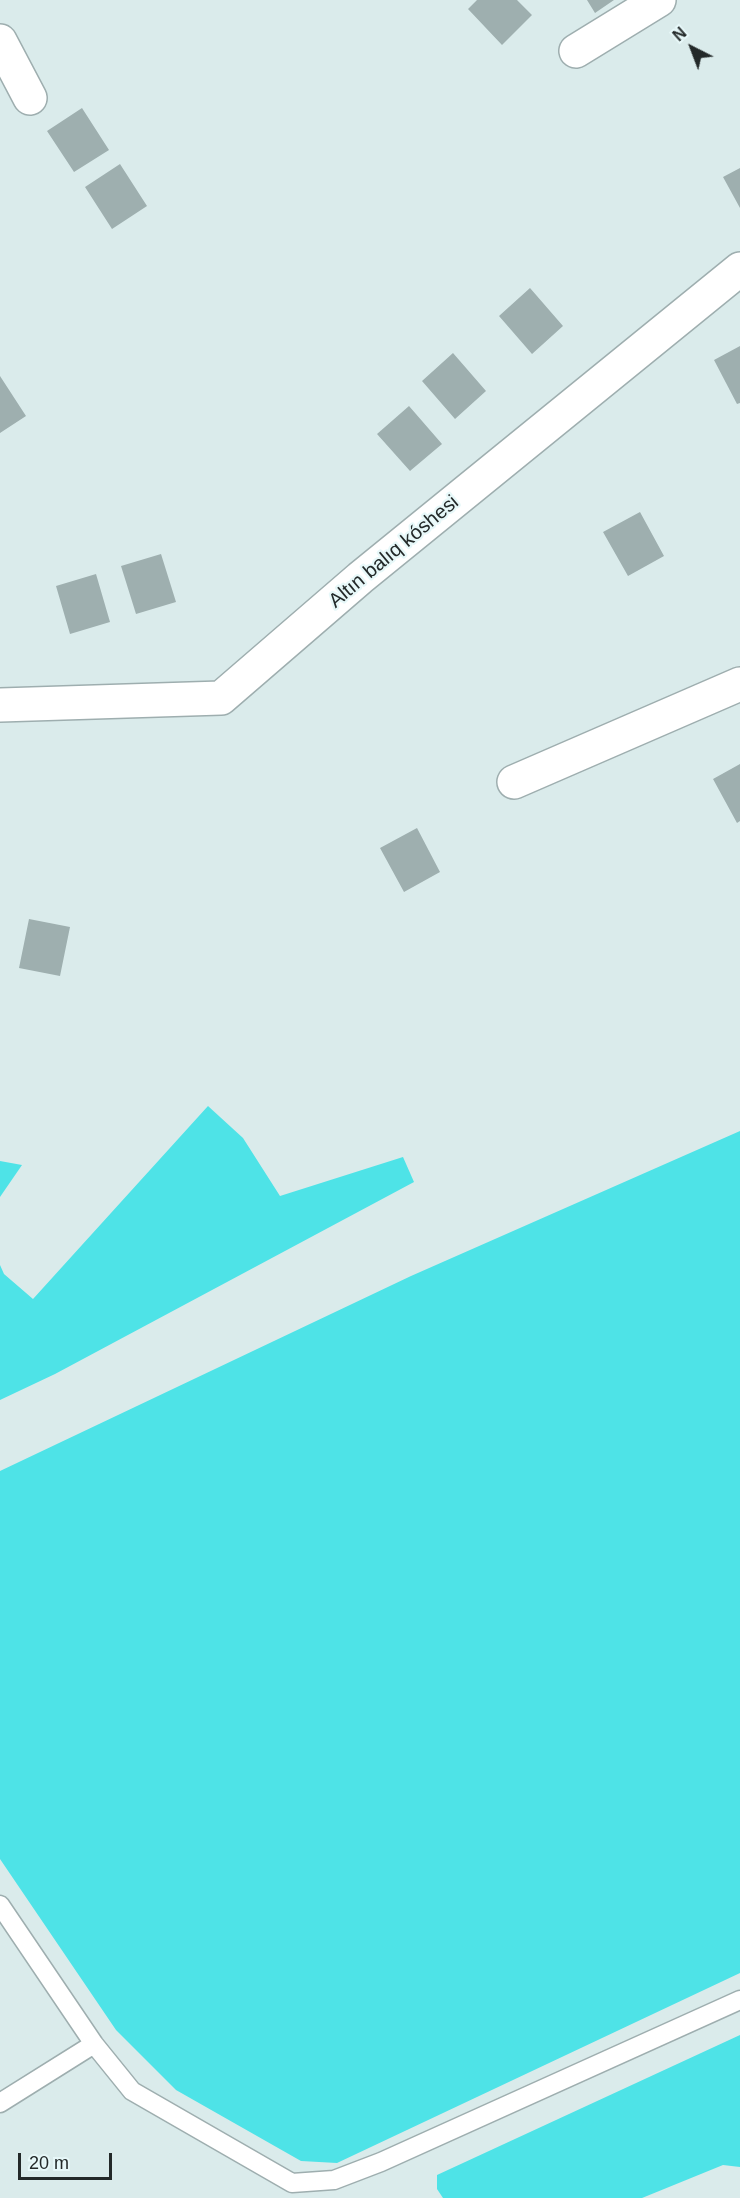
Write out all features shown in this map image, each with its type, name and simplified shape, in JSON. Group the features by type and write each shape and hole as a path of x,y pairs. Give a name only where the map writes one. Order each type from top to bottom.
{"street":[{"path":"576,51 659,0"},
{"path":"0,41 30,98"},
{"name":"Altın balıq kóshesi","path":"0,705 221,698 360,578 740,269"},
{"path":"514,782 740,684"}],"lane":[{"path":"0,1905 94,2044 132,2091 292,2183 334,2180 381,2162 740,2000"},
{"path":"0,2103 94,2044"}],"shaded area":[{"path":"208,1106 243,1138 280,1196 403,1157 414,1182 55,1374 0,1400 0,1265 4,1274 33,1299"},
{"path":"740,1131 740,1973 337,2163 301,2161 176,2090 116,2030 0,1859 0,1471 411,1276"},
{"path":"0,1161 22,1165 0,1197"},
{"path":"740,2035 740,2167 723,2165 642,2198 443,2198 437,2189 437,2175"}],"building":[{"path":"477,0 517,0 532,15 502,45 468,9"},
{"path":"587,0 614,0 595,13"},
{"path":"82,108 109,150 74,172 47,131"},
{"path":"120,164 147,206 112,229 85,187"},
{"path":"740,168 740,208 723,177"},
{"path":"530,288 563,326 532,354 499,316"},
{"path":"740,346 740,403 737,404 714,360"},
{"path":"453,353 486,391 455,419 422,381"},
{"path":"0,376 26,416 0,433"},
{"path":"409,406 442,444 410,471 377,434"},
{"path":"640,512 664,556 628,576 603,532"},
{"path":"161,554 176,602 136,614 121,566"},
{"path":"96,574 110,622 70,634 56,586"},
{"path":"740,764 740,821 737,823 713,779"},
{"path":"417,828 440,872 404,892 380,848"},
{"path":"29,919 70,927 60,976 19,968"}]}
